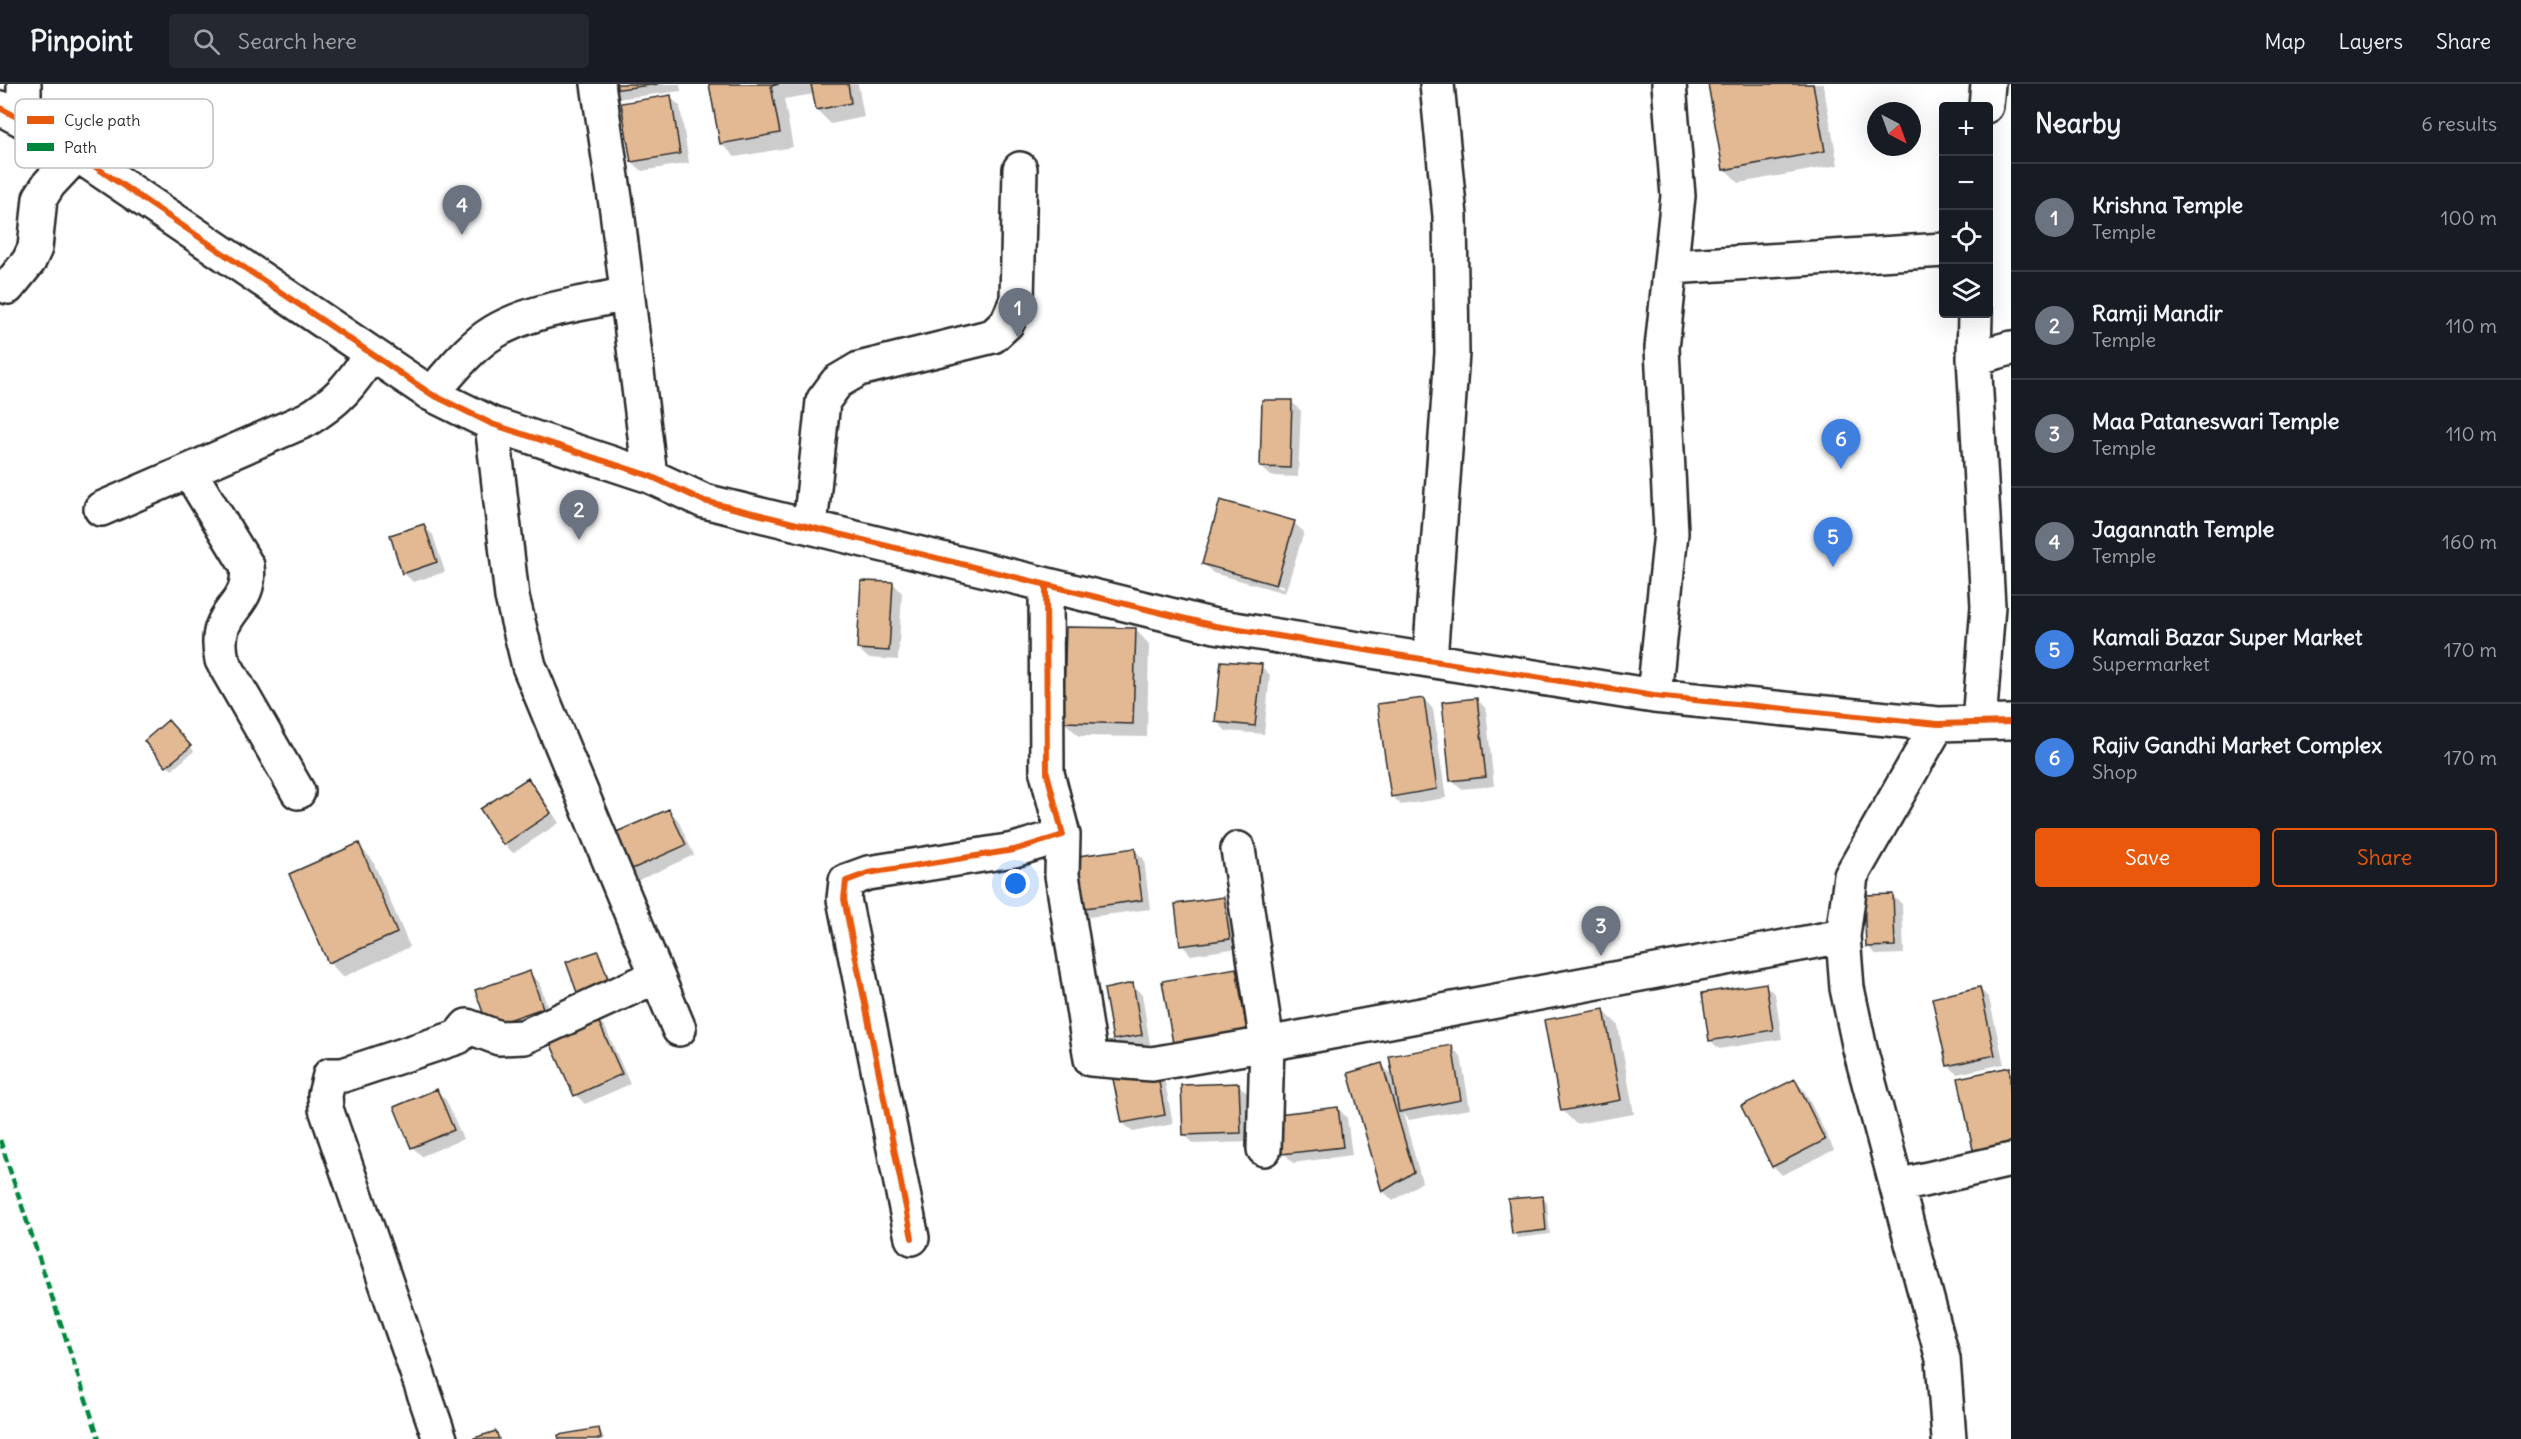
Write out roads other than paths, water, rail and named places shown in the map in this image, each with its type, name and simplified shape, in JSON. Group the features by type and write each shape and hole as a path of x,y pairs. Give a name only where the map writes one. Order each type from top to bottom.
{"street":[{"path":"18,99 24,84"},
{"path":"598,84 650,476"},
{"path":"1430,660 1452,353 1450,216 1437,84"},
{"path":"1654,696 1671,533 1662,348 1678,196 1670,84"},
{"path":"1986,102 1988,84"},
{"path":"8,288 29,261 35,248 40,198 63,168"},
{"path":"97,168 431,393 492,424 650,476 704,501 1215,626 1654,696 1938,724 2011,722"},
{"path":"810,527 823,401 837,382 859,369 993,336 1007,323 1017,300 1020,169"},
{"path":"1671,267 1939,250"},
{"path":"431,393 476,346 493,332 520,320 627,294"},
{"path":"1975,318 1974,358 1988,606 1979,723"},
{"path":"1974,358 2011,348"},
{"path":"101,509 306,420 328,407 350,387 371,354"},
{"path":"492,424 512,597 529,666 678,1029"},
{"path":"189,471 247,566 249,580 243,595 220,625 218,643 222,660 298,792"},
{"path":"1046,585 1047,773 1063,835 1062,874 1091,1059 1152,1064 1843,936"},
{"path":"1938,724 1851,876 1843,936 1847,988 1943,1359 1949,1439"},
{"path":"912,1238 844,899 846,881 868,873 1014,850 1063,835"},
{"path":"1238,849 1267,1044 1264,1149"},
{"path":"440,1439 326,1109 325,1095 330,1075 343,1075 458,1037 467,1026 499,1038 524,1037 657,976"},
{"path":"1897,1186 2011,1160"}],"place":[{"name":"Jagannath Temple","path":"462,235"},
{"name":"Krishna Temple","path":"1018,338"},
{"name":"Rajiv Gandhi Market Complex","path":"1841,469"},
{"name":"Ramji Mandir","path":"579,540"},
{"name":"Kamali Bazar Super Market","path":"1833,567"},
{"name":"Maa Pataneswari Temple","path":"1601,956"}]}
